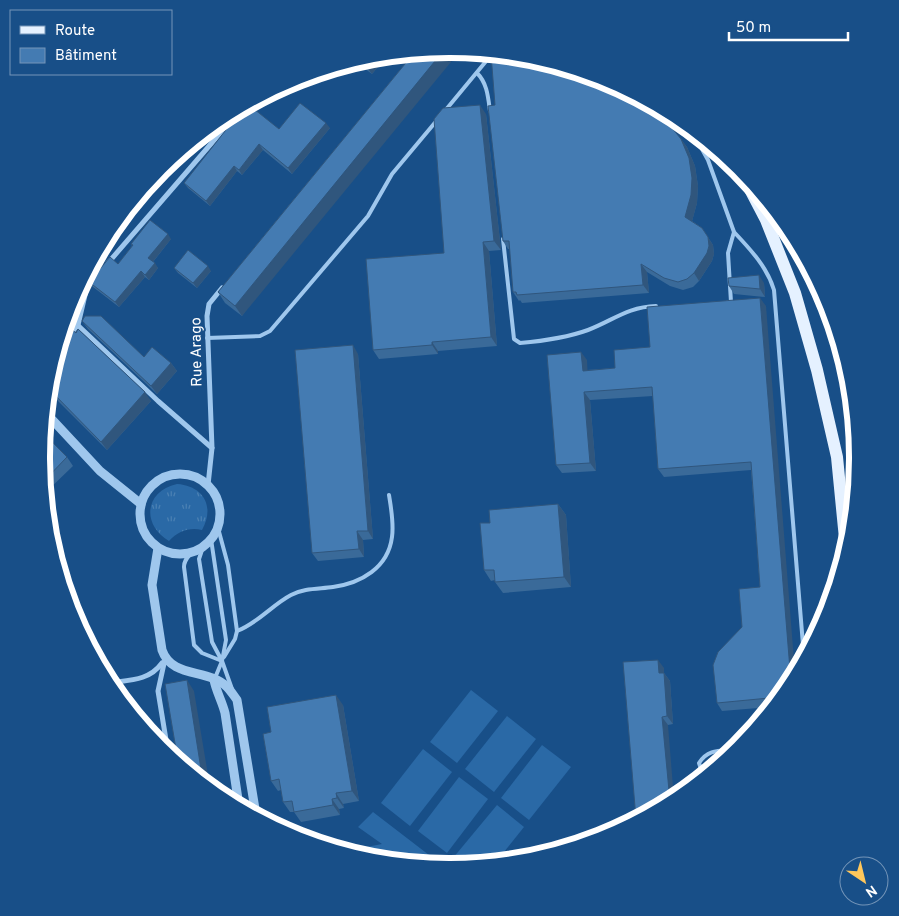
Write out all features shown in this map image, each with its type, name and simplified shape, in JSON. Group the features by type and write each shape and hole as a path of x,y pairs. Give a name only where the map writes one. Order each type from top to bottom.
{"main road":[{"path":"759,207 795,293 815,362 837,457 843,523"}],"street":[{"path":"106,265 224,129"},
{"path":"90,284 100,272"},
{"name":"Rue Arago","path":"208,485 212,448 207,316 209,304 228,282"},
{"path":"70,334 78,325 86,293"},
{"path":"74,321 158,401 212,448"},
{"path":"52,419 100,471 141,504"},
{"path":"184,474 193,476 208,485 214,493 220,509 218,528 211,539 203,547 192,552 178,554 158,548 146,535 141,524 141,504 148,490 167,476 184,474"},
{"path":"158,548 152,585 165,659 158,691 166,739"},
{"path":"165,659 175,667 201,674 227,686 237,700 255,806"},
{"path":"118,681 150,676 165,659"},
{"path":"214,680 225,713 238,797"}],"lane":[{"path":"207,338 260,336 270,331 368,216 392,174 486,60"},
{"path":"476,72 482,78 488,94 490,113"},
{"path":"702,148 708,160 734,232 754,253 770,277 774,290 803,644"},
{"path":"503,231 514,340 520,343 568,336 591,329 630,310 641,307 664,306"},
{"path":"721,303 731,302 728,253 734,232"},
{"path":"237,631 247,627 292,595 301,591 349,584 369,575 378,568 384,560 392,537 389,495"},
{"path":"214,680 222,661 235,639 237,631 228,566 218,528"},
{"path":"211,539 226,640 222,661"},
{"path":"203,547 199,559 212,642 222,661 237,700"},
{"path":"192,552 187,558 184,567 194,645 202,653 222,661"},
{"path":"701,768 699,763 703,756 714,751 721,751"}],"green space":[{"path":"177,484 194,489 200,493 207,506 206,522 202,530 184,531 169,541 154,526 150,509 158,493"},
{"path":"471,690 498,711 457,763 430,742"},
{"path":"507,716 536,739 494,792 465,769"},
{"path":"542,745 571,767 529,820 501,798"},
{"path":"423,749 452,772 410,826 381,803"},
{"path":"459,777 488,799 447,853 418,831"},
{"path":"497,805 524,827 502,854 453,858"},
{"path":"373,812 432,857 362,848 382,844 358,827"}],"building":[{"path":"437,58 235,306 218,292 408,61"},
{"path":"492,61 527,66 578,80 626,100 670,125 681,139 689,158 692,178 691,195 685,217 702,228 708,237 709,246 707,253 694,273 687,279 678,282 664,278 641,264 643,285 517,295 516,292 513,292 509,241 503,241 488,106 495,105"},
{"path":"300,103 326,123 288,168 259,144 239,170 234,166 206,201 184,183 230,125 250,112 255,110 279,129"},
{"path":"480,105 494,241 483,242 491,337 373,350 366,259 444,253 434,119 443,108"},
{"path":"150,220 168,234 148,258 155,263 145,275 141,271 115,302 90,283 110,257 118,264 133,245 131,244"},
{"path":"188,250 208,266 193,283 174,268"},
{"path":"759,275 760,289 729,286 728,278"},
{"path":"760,298 790,667 768,698 717,703 713,665 718,652 742,627 739,589 760,587 751,462 658,469 652,387 584,392 590,463 556,465 547,355 581,352 583,371 615,368 614,350 650,347 647,307"},
{"path":"85,316 101,316 144,357 152,347 171,363 151,386 82,321"},
{"path":"71,329 76,333 78,329 145,392 101,442 55,395"},
{"path":"353,345 368,531 357,531 359,549 312,553 295,350"},
{"path":"51,441 67,457 51,474"},
{"path":"558,504 564,577 495,582 494,570 484,570 480,523 490,523 489,510"},
{"path":"658,660 659,673 664,673 667,716 662,717 669,791 635,811 623,662"},
{"path":"187,680 201,771 176,748 165,684"},
{"path":"336,695 352,791 336,793 337,798 332,799 333,805 294,812 292,801 283,802 279,779 271,781 263,734 271,732 267,707"}]}
